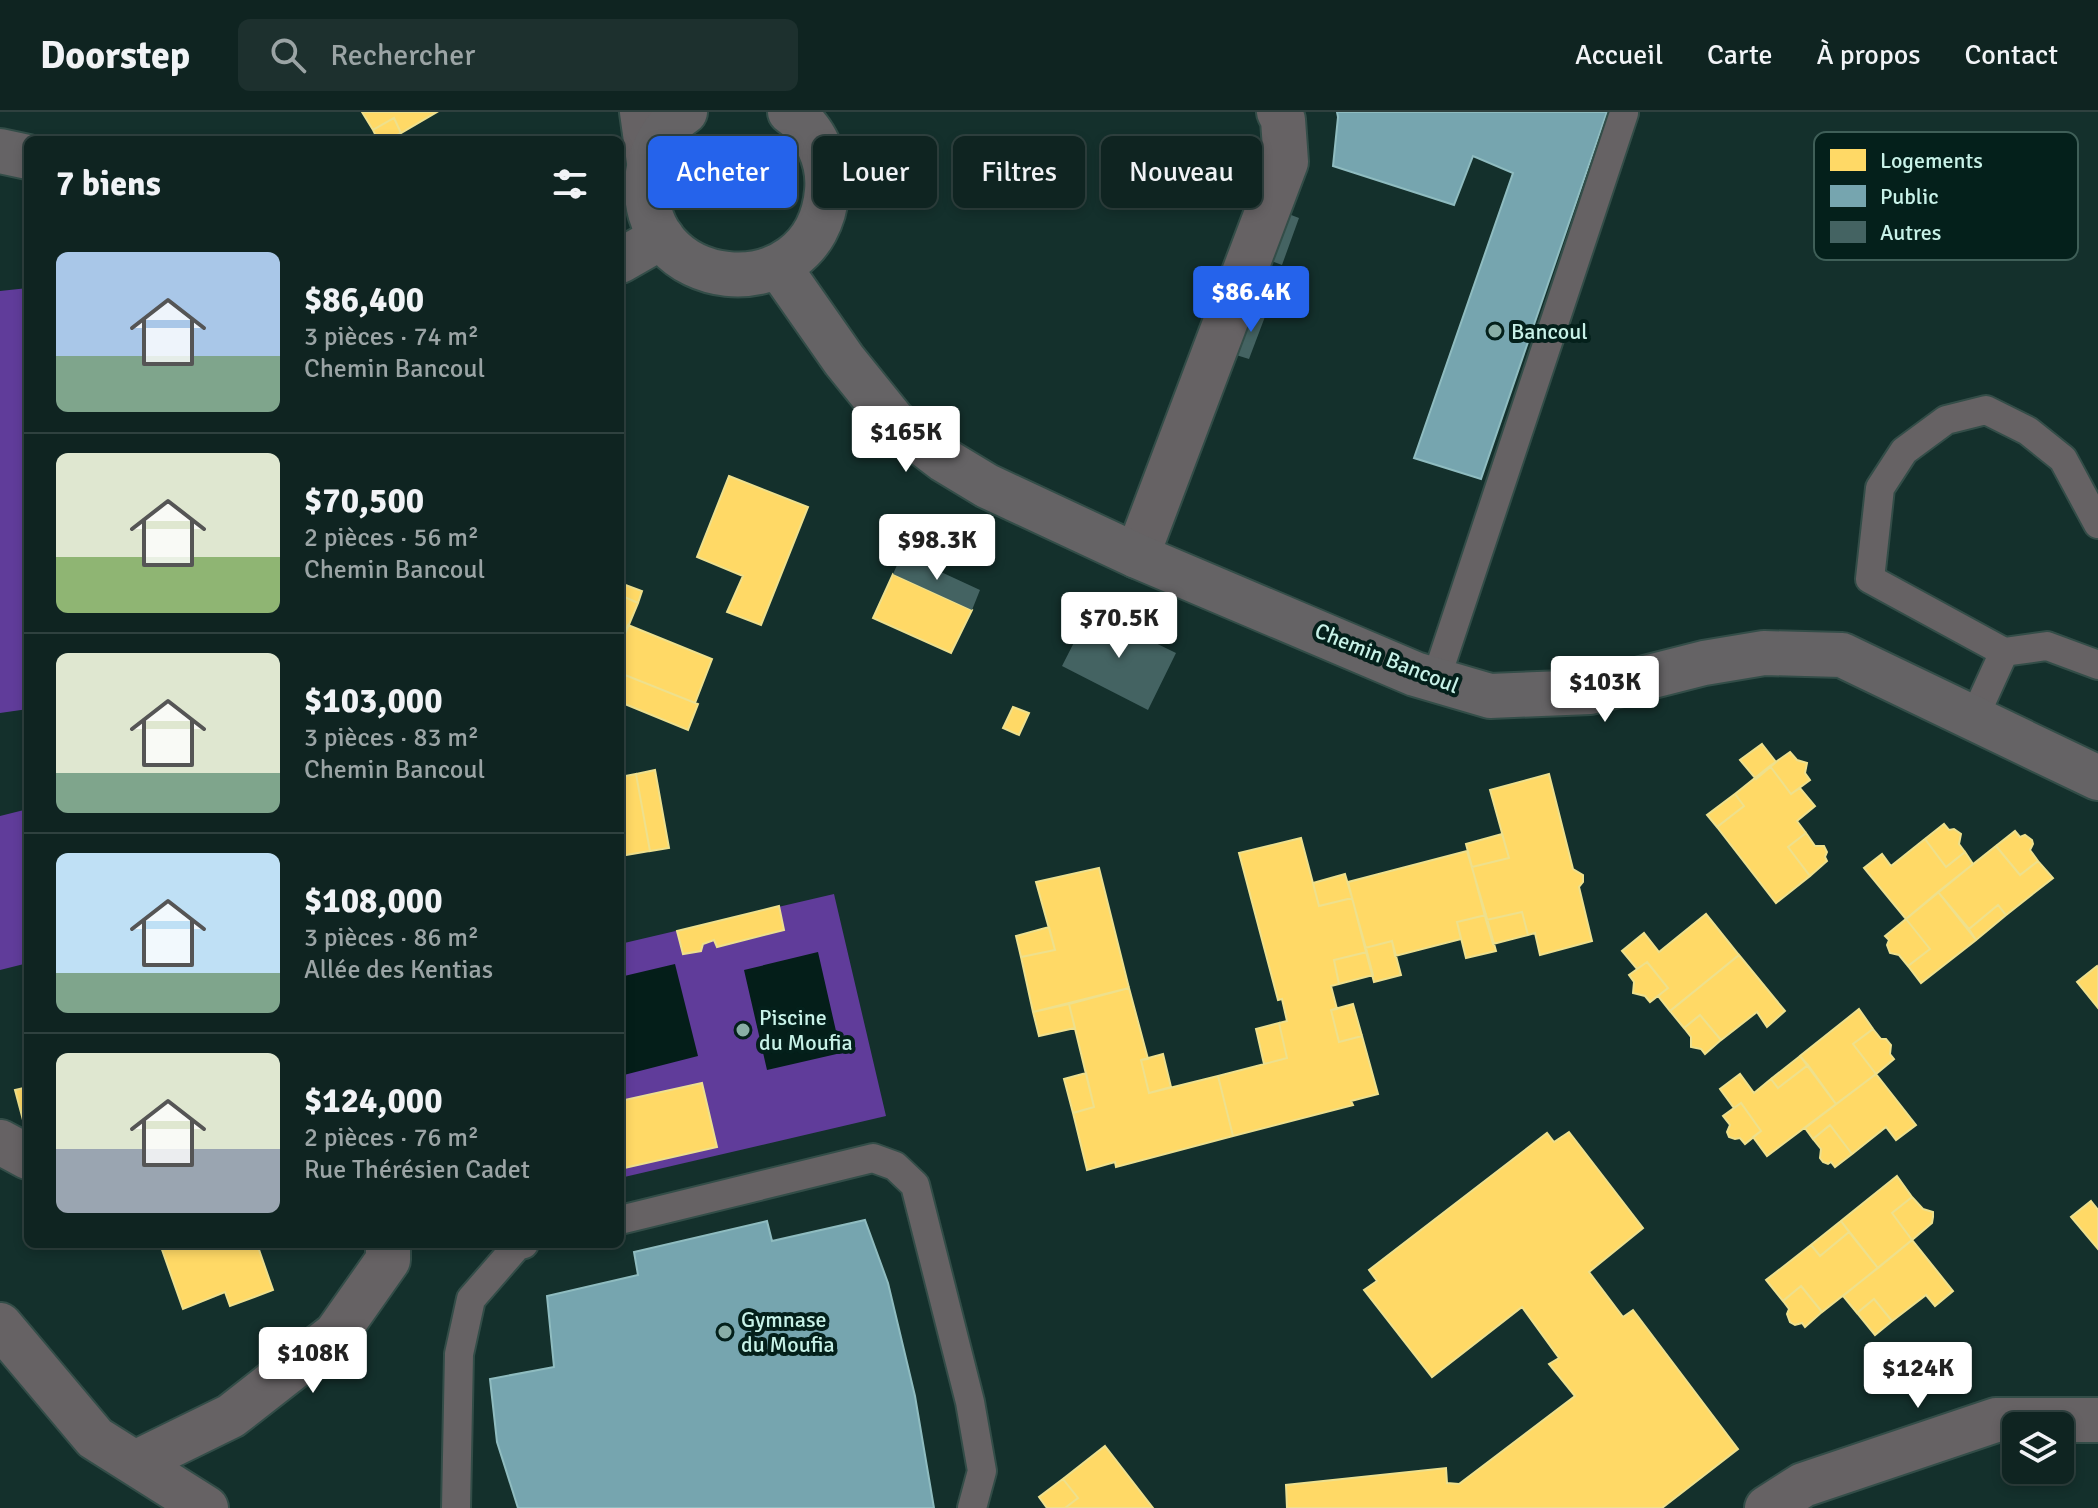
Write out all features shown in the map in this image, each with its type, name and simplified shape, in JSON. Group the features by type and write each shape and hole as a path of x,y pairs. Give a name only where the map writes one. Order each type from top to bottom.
{"main road":[{"path":"662,136 685,112"},
{"path":"649,208 662,237 680,257 702,270 728,276 754,275 779,267 800,251 816,230 826,207 828,182 824,157 813,135 795,113"},
{"path":"0,151 24,156"},
{"path":"648,171 648,201"},
{"path":"624,259 662,237"},
{"name":"Chemin Bancoul","path":"779,267 844,360 894,422 944,460 987,486 1137,556 1435,682 1490,696 1590,692 1704,663 1764,653 1842,655 2098,778"}],"street":[{"path":"642,112 648,155"},
{"path":"1137,556 1286,162 1283,120 1279,112"},
{"path":"0,1142 24,1155"},
{"path":"135,1463 231,1416 336,1334 388,1260 388,1248"},
{"path":"0,1325 95,1438 206,1508"},
{"path":"1767,1508 1803,1485 1996,1420 2098,1420"}],"lane":[{"path":"1435,682 1624,113"},
{"path":"2098,524 2063,459 2028,431 1986,410 1946,420 1904,451 1880,488 1870,579 2004,652 2047,646 2098,665"},
{"path":"1974,718 2004,652"},
{"path":"624,1219 873,1158 895,1166 915,1185 970,1402 982,1471 972,1508"},
{"path":"456,1508 459,1354 471,1299 515,1248"}],"shaded area":[{"path":"24,288 24,710 0,713 0,291"},
{"path":"24,810 24,964 0,970 0,816"},
{"name":"Piscine du Moufia","path":"834,894 886,1116 624,1177 624,943"}],"water":[{"path":"818,952 841,1053 767,1070 744,970"},
{"path":"675,964 698,1056 624,1075 624,976"}],"building: Logements":[{"path":"362,112 437,112 401,133 394,118 373,130"},
{"path":"394,118 401,133 376,136 373,130"},
{"path":"729,476 808,507 761,625 727,612 743,576 697,557"},
{"path":"893,574 972,610 951,653 873,618"},
{"path":"624,584 642,591 638,603 624,597"},
{"path":"624,597 638,603 624,636"},
{"path":"628,625 712,659 695,703 624,675 624,636"},
{"path":"624,675 698,704 688,730 624,704"},
{"path":"1013,707 1029,713 1019,735 1003,728"},
{"path":"1762,744 1776,762 1756,779 1740,760"},
{"path":"1790,752 1797,760 1807,763 1805,773 1810,780 1791,794 1770,766"},
{"path":"1770,766 1791,794 1800,788 1815,806 1797,821 1806,833 1788,847 1810,876 1776,903 1717,827 1744,806 1735,794"},
{"path":"655,770 669,848 650,851 636,774"},
{"path":"636,774 650,851 624,855 624,776"},
{"path":"1549,774 1573,869 1583,875 1579,887 1592,941 1540,955 1535,933 1528,935 1522,912 1486,920 1472,867 1509,858 1490,790"},
{"path":"1735,794 1744,806 1717,827 1707,815"},
{"path":"1944,824 1949,830 1954,829 1961,834 1959,844 1965,852 1946,867 1925,839"},
{"path":"2015,831 2020,837 2025,835 2032,840 2030,850 2038,861 2020,875 1996,846"},
{"path":"1806,833 1815,846 1824,846 1827,852 1827,861 1810,876 1788,847"},
{"path":"1502,834 1509,858 1472,867 1466,844"},
{"path":"1301,838 1319,906 1352,898 1367,952 1334,960 1339,984 1331,986 1337,1009 1331,1010 1339,1042 1362,1036 1378,1094 1351,1101 1353,1105 1233,1136 1218,1076 1287,1058 1279,1023 1287,1021 1282,999 1278,1000 1239,853"},
{"path":"1925,839 1946,867 1965,852 1973,864 1906,919 1864,868 1882,854 1891,866"},
{"path":"1996,846 2020,875 2038,861 2053,878 2006,915 1998,905 1969,929 1938,892"},
{"path":"1467,851 1486,915 1457,922 1461,939 1395,956 1392,941 1365,948 1348,882"},
{"path":"1099,868 1129,988 1033,1012 1021,957 1055,950 1036,882"},
{"path":"1345,874 1352,898 1319,906 1313,883"},
{"path":"1938,892 1976,940 1921,983 1908,966 1930,949 1906,919"},
{"path":"1998,905 2006,915 1976,940 1969,929"},
{"path":"779,906 784,930 717,947 714,940 703,944 701,951 683,954 677,931"},
{"path":"1522,912 1528,935 1493,944 1486,920"},
{"path":"1706,914 1739,955 1670,1011 1658,996 1668,988 1647,962 1637,969 1622,951 1644,933 1659,952"},
{"path":"1486,915 1496,951 1466,958 1457,922"},
{"path":"1906,919 1930,949 1908,966 1899,955 1890,953 1889,940 1885,936"},
{"path":"1049,927 1055,950 1021,957 1016,936"},
{"path":"1392,941 1401,975 1374,982 1365,948"},
{"path":"1367,952 1373,975 1339,984 1334,960"},
{"path":"1739,955 1785,1011 1767,1027 1757,1012 1721,1040 1700,1015 1684,1028 1670,1011"},
{"path":"1647,962 1668,988 1650,1002 1645,996 1633,993 1634,982 1629,975"},
{"path":"2098,968 2098,1008 2077,982"},
{"path":"1129,988 1148,1059 1141,1060 1149,1093 1218,1076 1233,1136 1116,1167 1115,1162 1087,1170 1073,1113 1094,1107 1069,1004"},
{"path":"1069,1004 1075,1028 1039,1036 1033,1012"},
{"path":"1353,1004 1362,1036 1339,1042 1331,1010"},
{"path":"1859,1009 1873,1029 1853,1044 1876,1074 1836,1104 1800,1056"},
{"path":"1700,1015 1721,1040 1705,1054 1701,1049 1691,1047 1691,1037 1684,1028"},
{"path":"1279,1023 1287,1058 1264,1064 1256,1029"},
{"path":"1873,1029 1891,1045 1890,1054 1894,1059 1876,1074 1853,1044"},
{"path":"1163,1054 1171,1087 1149,1093 1141,1060"},
{"path":"1800,1056 1808,1065 1778,1088 1771,1079"},
{"path":"1808,1065 1836,1104 1767,1156 1753,1137 1761,1131 1741,1103 1734,1108 1720,1089 1740,1074 1754,1093 1771,1079 1778,1088"},
{"path":"1086,1073 1094,1107 1073,1113 1064,1079"},
{"path":"1876,1074 1916,1125 1896,1140 1886,1127 1852,1154 1830,1125 1813,1139 1805,1128"},
{"path":"702,1083 717,1147 624,1168 624,1100"},
{"path":"24,1088 24,1124 15,1090"},
{"path":"1741,1103 1761,1131 1745,1144 1740,1138 1729,1137 1727,1132 1730,1125 1723,1116"},
{"path":"1830,1125 1852,1154 1835,1167 1831,1162 1823,1162 1821,1149 1813,1139"},
{"path":"1569,1132 1643,1228 1589,1272 1623,1317 1633,1310 1738,1449 1662,1508 1287,1508 1286,1485 1446,1468 1447,1483 1459,1484 1575,1396 1549,1364 1559,1358 1522,1307 1432,1377 1364,1290 1377,1281 1369,1270 1547,1133 1554,1142"},
{"path":"1897,1176 1912,1197 1892,1213 1912,1240 1878,1268 1841,1221"},
{"path":"1912,1197 1923,1209 1933,1212 1933,1217 1932,1223 1912,1240 1892,1213"},
{"path":"2091,1201 2098,1210 2098,1249 2071,1217"},
{"path":"1841,1221 1849,1232 1820,1256 1811,1245"},
{"path":"1849,1232 1878,1268 1822,1312 1801,1286 1783,1301 1766,1280 1811,1245 1820,1256"},
{"path":"1912,1240 1953,1291 1935,1306 1926,1295 1892,1321 1874,1299 1857,1313 1843,1296"},
{"path":"161,1248 258,1248 273,1290 230,1306 225,1292 183,1309"},
{"path":"1801,1286 1822,1312 1805,1327 1802,1323 1795,1325 1790,1322 1789,1309 1783,1301"},
{"path":"1874,1299 1892,1321 1875,1335 1857,1313"},
{"path":"1105,1446 1153,1508 1065,1508 1078,1498 1063,1479"},
{"path":"1063,1479 1078,1498 1065,1508 1047,1508 1039,1497"}],"building: Public":[{"name":"Bancoul","path":"1337,112 1607,112 1481,479 1414,458 1513,173 1473,156 1454,205 1333,166"},
{"name":"Gymnase du Moufia","path":"865,1220 888,1283 915,1396 934,1508 518,1508 497,1442 490,1379 554,1367 547,1296 638,1275 634,1252 767,1221 772,1241"}],"building: Autres":[{"path":"1286,213 1299,218 1282,265 1269,260"},
{"path":"1253,308 1266,314 1249,359 1236,355"},
{"path":"902,554 980,590 972,610 893,574"},
{"path":"1090,611 1176,653 1148,710 1062,666"}],"place":[{"name":"Bancoul","path":"1495,331"},
{"name":"Piscine du Moufia","path":"743,1030"},
{"name":"Gymnase du Moufia","path":"725,1332"}]}
